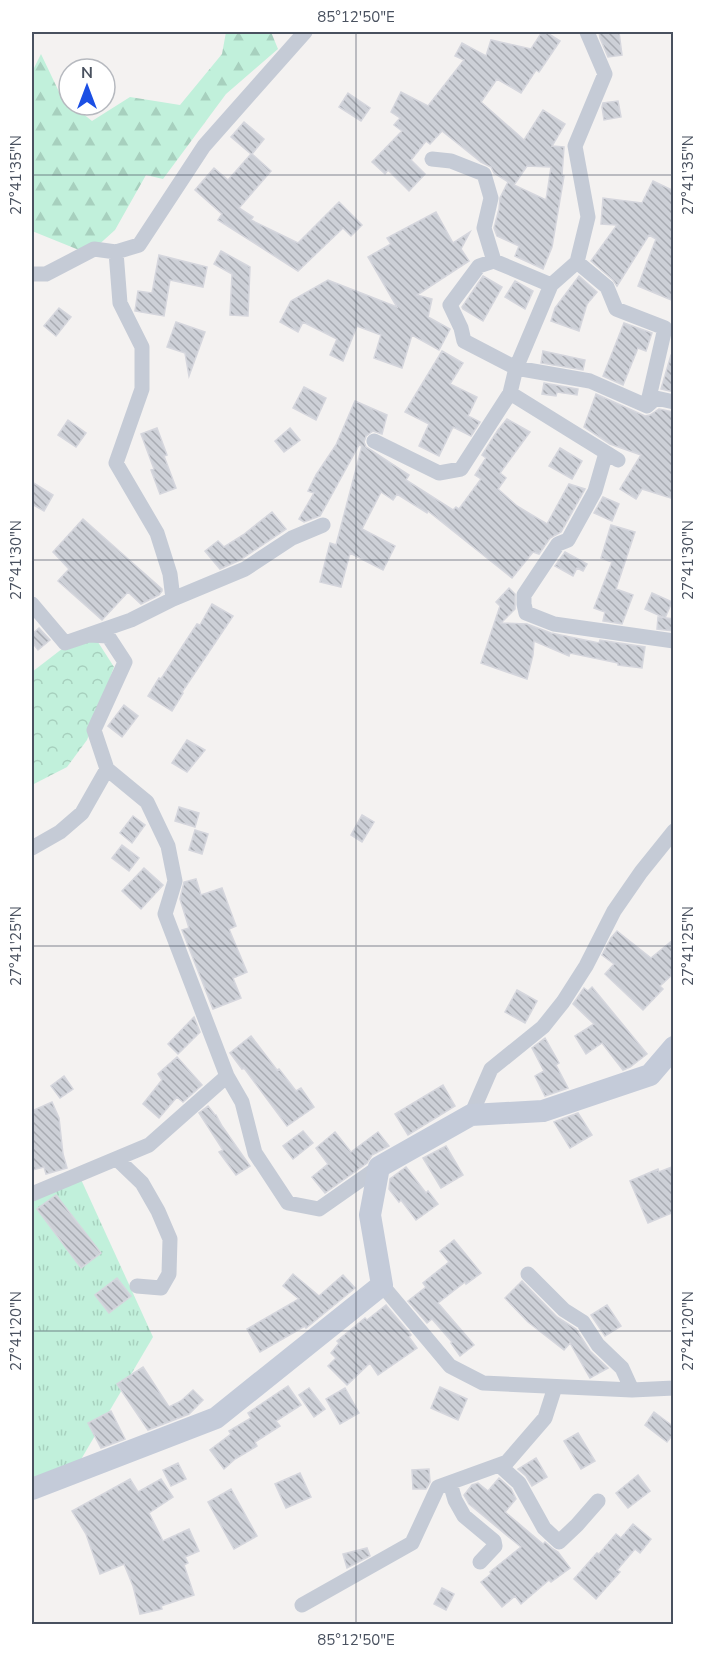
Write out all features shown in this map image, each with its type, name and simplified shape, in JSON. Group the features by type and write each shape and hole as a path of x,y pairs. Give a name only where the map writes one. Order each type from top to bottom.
{"street":[{"path":"32,274 46,274 94,249 116,252 139,245 204,146 305,32"},
{"path":"374,441 439,473 461,470 510,393 516,368 551,285 577,262 588,217 575,146 605,74 587,32"},
{"path":"432,159 451,161 484,174 491,198 484,228 494,261"},
{"path":"116,252 120,303 142,347 142,389 116,463 157,533 170,574 172,599"},
{"path":"551,285 494,261 479,266 450,305 461,328 464,341 516,368 590,381 647,406"},
{"path":"577,262 607,287 616,309 665,328 647,406"},
{"path":"510,393 612,457 568,540 558,544 524,595 526,613 554,624 674,640"},
{"path":"647,406 656,398 674,402"},
{"path":"64,643 130,620 172,599 245,569 292,538 322,525"},
{"path":"32,604 64,643"},
{"path":"64,643 90,635 108,636 125,662 94,730 107,769 147,802 168,846 175,882 165,914 227,1076 242,1102 255,1153 288,1203 319,1209 379,1167 471,1115 543,1111 650,1075 674,1047"},
{"path":"32,848 60,832 82,813 107,769"},
{"path":"471,1115 491,1070 543,1027 564,1002 586,966 614,911 674,831"},
{"path":"32,1194 149,1145 227,1076"},
{"path":"117,1159 142,1183 170,1239 169,1274 161,1288 137,1286"},
{"path":"379,1167 370,1215 382,1285 450,1366 483,1383 632,1390 674,1388"},
{"path":"528,1274 564,1310 583,1322 598,1345 622,1368 632,1390"},
{"path":"32,1489 216,1418 382,1285"},
{"path":"302,1605 412,1543 438,1487 507,1462 545,1418 555,1387"},
{"path":"499,1465 519,1483 544,1527 559,1542 598,1501"},
{"path":"450,1483 455,1500 464,1516 494,1541 495,1546 480,1562"}],"green space":[{"path":"226,32 271,32 278,49 226,94 163,179 146,175 115,230 94,249 79,250 32,231 32,72 41,54 57,88 57,117 87,117 92,121 98,117 117,117 117,105 130,97 180,105 222,54"},
{"path":"80,635 96,639 114,667 87,740 67,767 32,785 32,672"},
{"path":"79,1175 153,1337 73,1473 32,1494 32,1186"}],"building":[{"path":"542,32 560,41 539,72 536,70 521,93 497,79 481,102 524,140 543,110 565,124 552,146 564,147 562,175 564,176 552,247 543,269 515,256 519,246 497,236 494,228 500,198 508,182 510,183 442,131 430,144 426,141 411,160 425,174 409,191 388,170 385,174 372,162 402,131 394,125 400,118 391,112 401,92 428,106 464,60 455,56 462,43 486,56 491,40 531,49","holes":["527,166 551,167 546,200 514,185"]},
{"path":"599,32 619,32 622,55 608,57"},
{"path":"348,93 370,108 361,121 339,107"},
{"path":"618,101 621,117 604,120 603,103"},
{"path":"244,122 264,139 252,154 271,171 239,208 253,217 251,220 298,243 339,202 362,225 351,236 343,228 298,271 218,220 222,214 195,190 214,168 228,180 251,154 231,137"},
{"path":"653,181 674,191 674,301 638,286 656,239 649,235 617,286 591,261 617,225 601,224 603,198 642,203"},
{"path":"436,212 453,243 470,232 461,249 469,261 417,295 432,299 428,317 450,329 439,350 412,335 402,368 374,358 381,335 357,326 343,361 330,355 337,339 303,322 298,332 280,322 291,301 328,280 397,307 368,257 391,244 387,238"},
{"path":"221,251 250,267 248,316 230,315 232,274 214,264"},
{"path":"159,255 207,267 203,287 170,280 164,316 135,311 138,291 152,293"},
{"path":"483,276 502,287 483,321 462,307"},
{"path":"579,276 597,292 587,304 579,331 551,321 555,308"},
{"path":"515,281 533,291 525,309 505,297"},
{"path":"59,308 71,317 56,336 44,326"},
{"path":"176,322 205,332 189,376 185,353 167,347"},
{"path":"624,323 652,333 646,351 638,348 623,385 603,376"},
{"path":"442,351 463,363 450,384 477,397 468,416 480,422 471,436 453,427 439,456 419,446 429,424 405,412"},
{"path":"543,351 585,360 583,370 541,363"},
{"path":"671,355 674,355 674,392 661,389"},
{"path":"544,383 578,389 577,395 557,392 556,396 542,394"},
{"path":"304,387 326,398 316,420 293,408"},
{"path":"596,394 645,416 659,409 674,412 674,499 642,489 636,499 620,489 641,455 610,444 584,427"},
{"path":"355,401 387,415 382,434 373,431 366,436 364,442 366,447 409,475 406,480 453,510 456,507 459,509 481,479 475,475 486,458 482,455 507,419 530,432 500,473 506,478 498,489 517,506 547,524 569,484 585,489 561,532 550,538 539,554 533,552 512,578 428,511 427,513 397,494 393,500 381,492 362,529 395,546 383,570 350,553 341,587 320,582 330,543 336,545 362,446 359,445 320,516 304,522 299,519 314,493 308,491 336,445"},
{"path":"68,420 86,433 76,447 58,435"},
{"path":"157,428 176,488 160,494 151,470 154,469 141,434"},
{"path":"290,428 300,440 284,452 275,441"},
{"path":"560,448 582,461 572,479 549,466"},
{"path":"32,482 53,495 44,511 32,504"},
{"path":"603,497 619,504 612,521 594,513"},
{"path":"272,512 286,529 240,560 220,569 205,551 218,541 224,547"},
{"path":"83,519 162,589 159,595 141,604 128,592 102,620 58,581 69,569 53,552"},
{"path":"611,525 635,532 616,589 633,595 622,624 603,621 605,612 594,608 612,562 601,558"},
{"path":"565,552 587,564 583,571 577,568 573,576 555,566"},
{"path":"509,588 515,594 515,609 501,623 527,624 551,633 599,643 600,640 645,647 642,668 618,665 618,663 570,653 569,656 534,641 527,679 481,663 500,606 496,602"},
{"path":"652,593 672,602 665,618 645,609"},
{"path":"212,604 233,616 182,692 172,711 148,696 197,624 200,625"},
{"path":"658,617 674,619 674,631 657,629"},
{"path":"39,628 50,640 38,650 32,642 32,634"},
{"path":"124,705 138,716 122,737 108,726"},
{"path":"187,740 205,750 187,772 172,763"},
{"path":"179,807 199,813 195,827 175,821"},
{"path":"362,815 374,822 362,842 351,835"},
{"path":"133,816 145,825 132,843 120,833"},
{"path":"195,830 208,834 202,854 189,850"},
{"path":"122,845 139,858 129,871 112,858"},
{"path":"144,868 163,885 141,909 122,891"},
{"path":"196,879 201,895 222,888 236,926 229,929 247,972 233,978 241,998 213,1009 182,930 189,928 180,899 184,882"},
{"path":"617,931 651,958 674,939 674,973 660,986 663,989 643,1010 605,974 614,964 602,955"},
{"path":"592,987 647,1054 623,1070 602,1043 586,1054 575,1036 594,1024 573,1004 584,988 588,991"},
{"path":"517,990 537,1001 525,1023 505,1012"},
{"path":"194,1017 200,1032 178,1054 168,1044"},
{"path":"251,1036 277,1070 279,1069 296,1091 301,1088 314,1107 287,1126 244,1068 242,1069 230,1053"},
{"path":"545,1038 559,1063 556,1065 568,1088 545,1096 535,1076 544,1071 532,1048"},
{"path":"177,1057 202,1085 183,1102 177,1097 159,1118 143,1104 162,1080 158,1074"},
{"path":"64,1076 73,1089 60,1098 51,1086"},
{"path":"443,1085 455,1106 408,1135 395,1114"},
{"path":"52,1102 59,1118 67,1168 46,1174 44,1167 32,1170 32,1111"},
{"path":"208,1106 250,1166 236,1175 219,1152 223,1150 199,1113"},
{"path":"578,1113 592,1135 570,1148 554,1122"},
{"path":"303,1131 313,1143 293,1159 283,1146"},
{"path":"335,1132 351,1152 378,1132 389,1146 372,1155 367,1163 325,1193 312,1177 328,1164 316,1148"},
{"path":"446,1146 463,1175 441,1188 423,1158"},
{"path":"674,1166 674,1212 648,1223 630,1181 658,1169 659,1172"},
{"path":"406,1167 426,1193 428,1191 438,1204 416,1220 401,1200 399,1202 389,1189 390,1179"},
{"path":"56,1195 101,1253 81,1268 37,1209"},
{"path":"454,1240 481,1273 438,1303 474,1345 460,1356 452,1342 432,1319 427,1323 408,1301 426,1287 423,1283 449,1262 440,1251"},
{"path":"293,1274 319,1296 343,1275 355,1288 306,1328 305,1326 260,1352 247,1329 299,1299 283,1286"},
{"path":"117,1278 131,1296 109,1313 95,1295"},
{"path":"522,1281 557,1317 576,1329 590,1351 608,1368 590,1378 570,1343 564,1350 528,1322 505,1298"},
{"path":"386,1305 411,1335 409,1337 417,1348 378,1375 370,1363 347,1385 328,1366 336,1358 331,1353 339,1343 337,1341 365,1318 367,1320"},
{"path":"607,1305 621,1326 605,1336 591,1315"},
{"path":"143,1367 169,1407 181,1401 193,1390 203,1400 189,1414 148,1430 117,1384"},
{"path":"288,1386 301,1405 276,1421 280,1426 255,1442 257,1446 235,1459 224,1469 210,1450 231,1434 229,1431 251,1418 248,1413"},
{"path":"440,1387 467,1399 458,1420 431,1408"},
{"path":"309,1388 325,1409 314,1417 299,1395"},
{"path":"345,1388 359,1413 340,1424 326,1399"},
{"path":"111,1411 125,1439 101,1448 88,1423"},
{"path":"654,1412 674,1427 674,1433 667,1442 645,1425"},
{"path":"578,1433 595,1461 581,1469 564,1441"},
{"path":"536,1458 547,1477 532,1486 518,1469"},
{"path":"178,1463 186,1479 171,1486 163,1470"},
{"path":"429,1469 430,1482 426,1489 413,1489 412,1470"},
{"path":"300,1473 311,1497 286,1508 275,1484"},
{"path":"638,1475 650,1491 628,1508 616,1493"},
{"path":"499,1478 511,1489 516,1499 505,1512 543,1544 545,1542 558,1552 570,1568 551,1582 549,1580 521,1604 515,1596 502,1607 481,1582 521,1547 469,1504 464,1495 472,1485 478,1483 488,1491"},
{"path":"130,1479 138,1492 161,1479 173,1497 149,1513 163,1541 189,1529 199,1551 185,1557 188,1563 184,1565 194,1595 161,1606 162,1609 140,1614 133,1586 124,1564 100,1574 86,1534 72,1511"},
{"path":"231,1489 257,1536 234,1549 208,1502"},
{"path":"633,1524 651,1539 640,1553 635,1549 617,1570 620,1572 596,1599 574,1579 616,1534 621,1538"},
{"path":"367,1548 370,1556 347,1568 343,1554"},
{"path":"442,1588 454,1594 446,1610 434,1604"}]}
